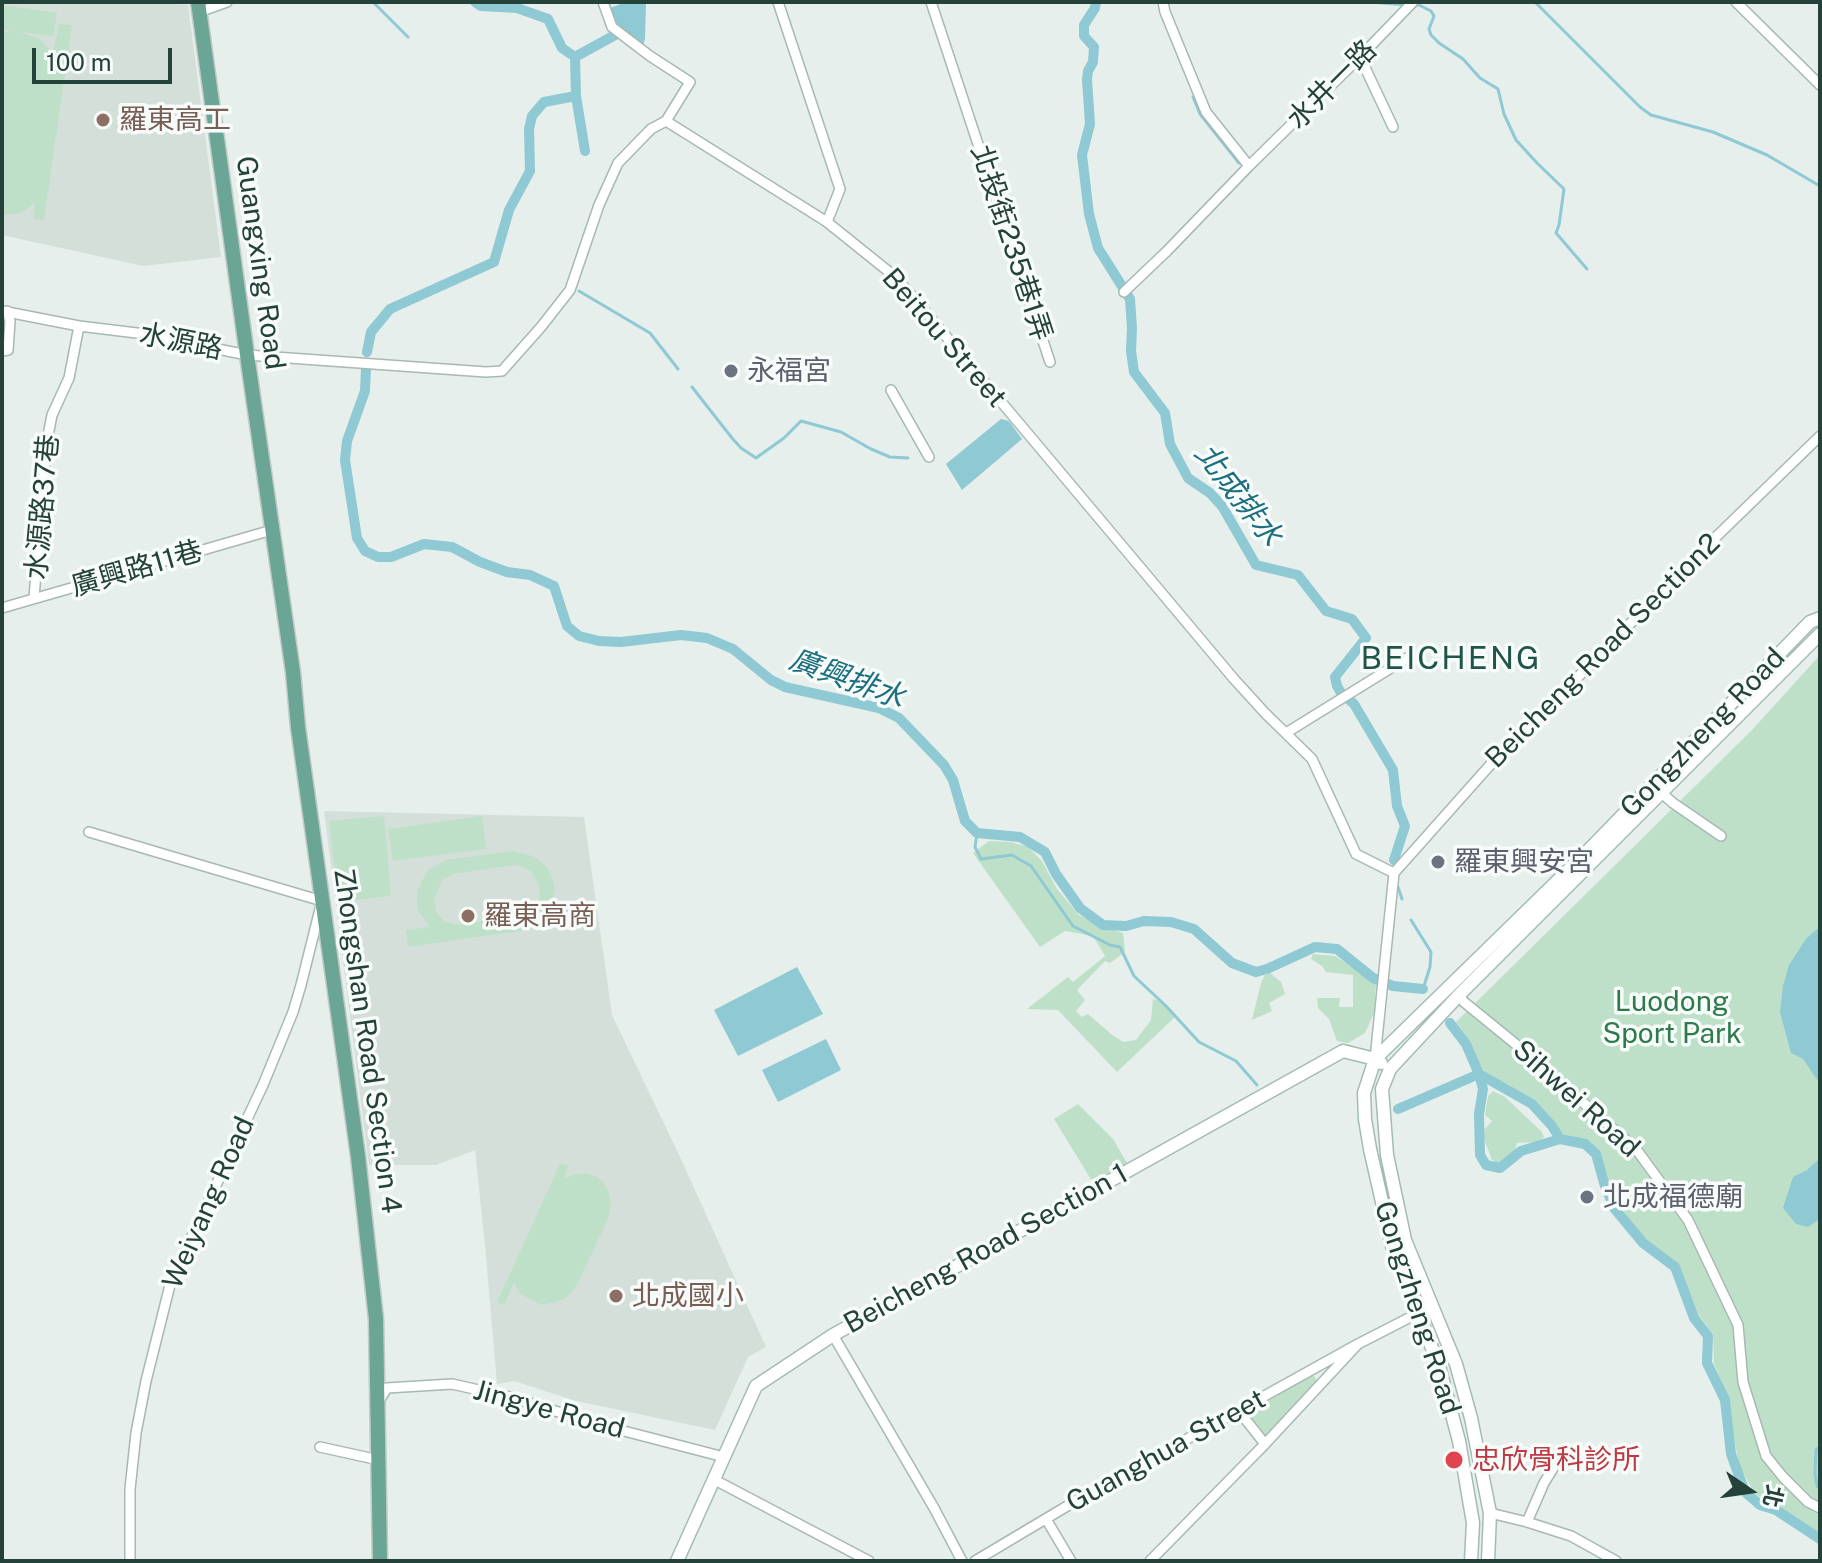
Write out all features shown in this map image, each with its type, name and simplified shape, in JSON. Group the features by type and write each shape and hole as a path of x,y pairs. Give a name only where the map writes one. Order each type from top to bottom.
{"main road":[{"name":"Guangxing Road","path":"199,7 272,530"},
{"name":"Zhongshan Road Section 4","path":"272,530 358,1156 376,1319 380,1561"}],"street":[{"path":"199,7 227,2"},
{"path":"603,2 612,27 690,82 666,121"},
{"path":"778,2 840,189 827,222"},
{"name":"北投街235巷1弄","path":"931,2 1050,362"},
{"path":"1163,2 1206,112 1249,166"},
{"name":"水井一路","path":"1127,289 1413,2"},
{"path":"1736,2 1820,85"},
{"path":"1360,57 1393,127"},
{"name":"Beitou Street","path":"666,121 827,222 908,291 1234,679 1312,759 1356,854 1394,873"},
{"name":"水源路","path":"4,311 79,326 145,334 247,355 502,371 570,290 599,205 618,163 651,129 666,121"},
{"path":"2,351 8,350 10,321 4,311"},
{"name":"水源路37巷","path":"34,598 46,446 52,415 69,378 79,326"},
{"path":"891,390 929,457"},
{"name":"Beicheng Road Section2","path":"1394,873 1491,764 1684,568 1820,436"},
{"name":"廣興路11巷","path":"2,608 272,530"},
{"name":"Gongzheng Road","path":"1656,788 1810,622 1820,618"},
{"name":"Gongzheng Road","path":"1471,1561 1473,1523 1459,1441 1439,1366 1392,1246 1365,1119 1364,1093 1375,1059 1454,990 1656,788 1820,634"},
{"path":"1286,733 1407,658"},
{"path":"1656,788 1721,836"},
{"path":"89,832 322,901"},
{"path":"1375,1059 1394,873"},
{"name":"Weiyang Road","path":"130,1561 130,1489 136,1433 171,1281 263,1085 293,1012 322,901"},
{"name":"Gongzheng Road","path":"1454,990 1390,1069 1382,1089 1387,1155 1405,1240 1456,1364 1471,1418 1490,1513 1488,1561"},
{"name":"Sihwei Road","path":"1454,990 1464,1002 1636,1149 1688,1220 1738,1325 1743,1382 1766,1456 1808,1502 1820,1508"},
{"name":"Beicheng Road Section 1","path":"677,1561 756,1386 833,1335 1343,1051 1375,1059 1390,1069"},
{"name":"Guanghua Street","path":"975,1561 1238,1410 1432,1306"},
{"path":"833,1335 962,1561"},
{"path":"1150,1561 1358,1344"},
{"name":"Jingye Road","path":"379,1401 387,1388 452,1384 510,1397 597,1424 724,1457"},
{"path":"1238,1410 1265,1444"},
{"path":"320,1447 379,1460"},
{"path":"1527,1522 1544,1483 1565,1449"},
{"path":"713,1479 869,1561"},
{"path":"1490,1513 1571,1536 1616,1561"},
{"path":"1046,1519 1071,1561"}],"shaded area":[{"name":"羅東高工","path":"2,2 188,5 221,257 143,266 2,235"},
{"name":"羅東高商","path":"324,811 584,817 612,1015 766,1347 748,1357 715,1430 576,1401 514,1381 497,1384 475,1150 436,1165 369,1165"}],"green space":[{"path":"2,5 57,13 54,36 20,32 40,39 53,54 59,24 72,25 44,220 34,219 35,203 21,213 2,215 2,32 11,31 2,29"},
{"name":"Luodong Sport Park","path":"1820,655 1820,1537 1777,1515 1754,1492 1739,1466 1727,1396 1714,1364 1713,1334 1689,1302 1671,1264 1640,1236 1623,1210 1592,1143 1560,1133 1519,1094 1488,1078 1456,1022 1752,730"},
{"path":"384,816 391,896 339,902 329,821"},
{"path":"482,816 486,849 393,861 388,829"},
{"path":"989,841 1028,847 1042,861 1057,889 1079,915 1123,933 1125,952 1110,963 1105,961 1077,990 1085,1000 1076,1011 1082,1017 1088,1014 1123,1042 1136,1040 1151,1020 1153,999 1161,1001 1176,1016 1117,1072 1058,1010 1027,1009 1068,977 1073,982 1105,956 1093,936 1065,931 1040,947 973,853"},
{"path":"513,851 533,856 546,866 553,881 555,889 550,913 587,907 589,921 408,947 406,930 430,927 418,910 417,891 427,871 446,860","holes":["521,866 532,872 540,888 539,899 529,913 460,925 445,922 436,912 434,900 442,880 453,874"]},
{"path":"1313,954 1335,956 1376,985 1374,1013 1365,1033 1348,1043 1337,1041 1329,1019 1318,1008 1317,998 1340,998 1339,1007 1353,1007 1353,975 1326,972 1311,959"},
{"path":"1270,973 1281,982 1285,994 1269,1003 1272,1011 1252,1020 1261,983"},
{"path":"1493,1091 1505,1097 1544,1137 1538,1142 1517,1143 1515,1150 1499,1164 1492,1160 1483,1136 1492,1121 1485,1115 1488,1096"},
{"path":"1078,1104 1113,1139 1127,1163 1092,1181 1054,1119"},
{"path":"560,1164 568,1165 564,1178 583,1173 602,1181 611,1201 608,1219 577,1285 564,1299 541,1305 519,1293 514,1282 504,1305 497,1302"},
{"path":"1311,1372 1321,1386 1265,1444 1238,1410"}],"water":[{"path":"626,2 646,2 643,45 615,22 610,8"},
{"path":"1001,419 1009,421 1022,439 962,490 946,464"},
{"path":"1820,929 1820,1084 1803,1059 1791,1053 1780,1012 1789,965 1806,939"},
{"path":"797,967 823,1014 738,1056 714,1010"},
{"path":"826,1039 841,1070 778,1102 762,1070"},
{"path":"1820,1158 1820,1219 1808,1227 1796,1224 1783,1208 1793,1177"}],"waterway":[{"path":"373,2 408,37"},
{"path":"475,2 481,6 517,8 548,19 562,48 575,57"},
{"name":"北成排水","path":"1096,2 1084,25 1084,36 1094,47 1087,80 1090,124 1082,155 1089,214 1098,248 1130,299 1134,372 1165,413 1170,444 1188,478 1210,493 1222,506 1256,565 1298,575 1326,611 1352,619 1366,638 1335,677 1341,693 1354,704 1393,770 1397,806 1405,826 1394,860"},
{"path":"1370,2 1407,5"},
{"path":"1535,2 1651,115 1713,132 1767,155 1820,186"},
{"path":"1414,5 1431,11 1434,16 1429,29 1431,35 1463,59 1480,78 1498,89 1504,114 1516,140 1564,189 1556,233 1587,269"},
{"name":"廣興排水","path":"575,57 615,35"},
{"name":"廣興排水","path":"367,352 371,332 390,309 494,262 509,210 530,171 529,129 532,116 544,102 576,96 575,57"},
{"path":"576,96 585,151"},
{"path":"1193,97 1200,114 1239,163"},
{"path":"579,291 650,333 678,369"},
{"name":"廣興排水","path":"366,368 365,391 347,441 345,460 357,538 365,551 378,557 391,557 424,544 452,547 480,562 507,572 530,575 554,586 567,626 579,636 621,642 681,635 707,638 733,649 771,680 785,687 879,708 899,718 944,765 953,780 965,821 977,833 1020,837 1045,852 1080,908 1103,925 1171,922 1194,929 1232,963 1256,972 1315,947 1337,949 1373,978 1393,986 1423,989"},
{"path":"692,387 741,448 756,458 801,421 841,432 890,457 908,458"},
{"path":"977,833 975,847 981,859 1012,855 1031,866 1073,926 1120,947 1134,976 1199,1042 1236,1061 1257,1085"},
{"name":"北成排水","path":"1398,887 1402,899"},
{"name":"北成排水","path":"1411,920 1431,952 1423,989"},
{"path":"1450,1023 1466,1044 1483,1089 1479,1114 1480,1155 1486,1165 1500,1168 1521,1151 1560,1139 1585,1144 1596,1154 1614,1208 1643,1243 1675,1267 1694,1318 1708,1336 1707,1363 1725,1400 1731,1454 1745,1492 1760,1505 1776,1510 1820,1539"},
{"path":"1398,1109 1479,1074 1532,1104 1560,1139"},
{"path":"1820,1447 1816,1450 1815,1473 1820,1489"}],"place":[{"name":"羅東高工","path":"103,120"},
{"name":"永福宮","path":"731,371"},
{"name":"羅東興安宮","path":"1438,862"},
{"name":"羅東高商","path":"468,916"},
{"name":"北成福德廟","path":"1587,1197"},
{"name":"北成國小","path":"616,1296"},
{"name":"忠欣骨科診所","path":"1454,1460"}],"district":[{"name":"BEICHENG","path":"1451,659"}]}
